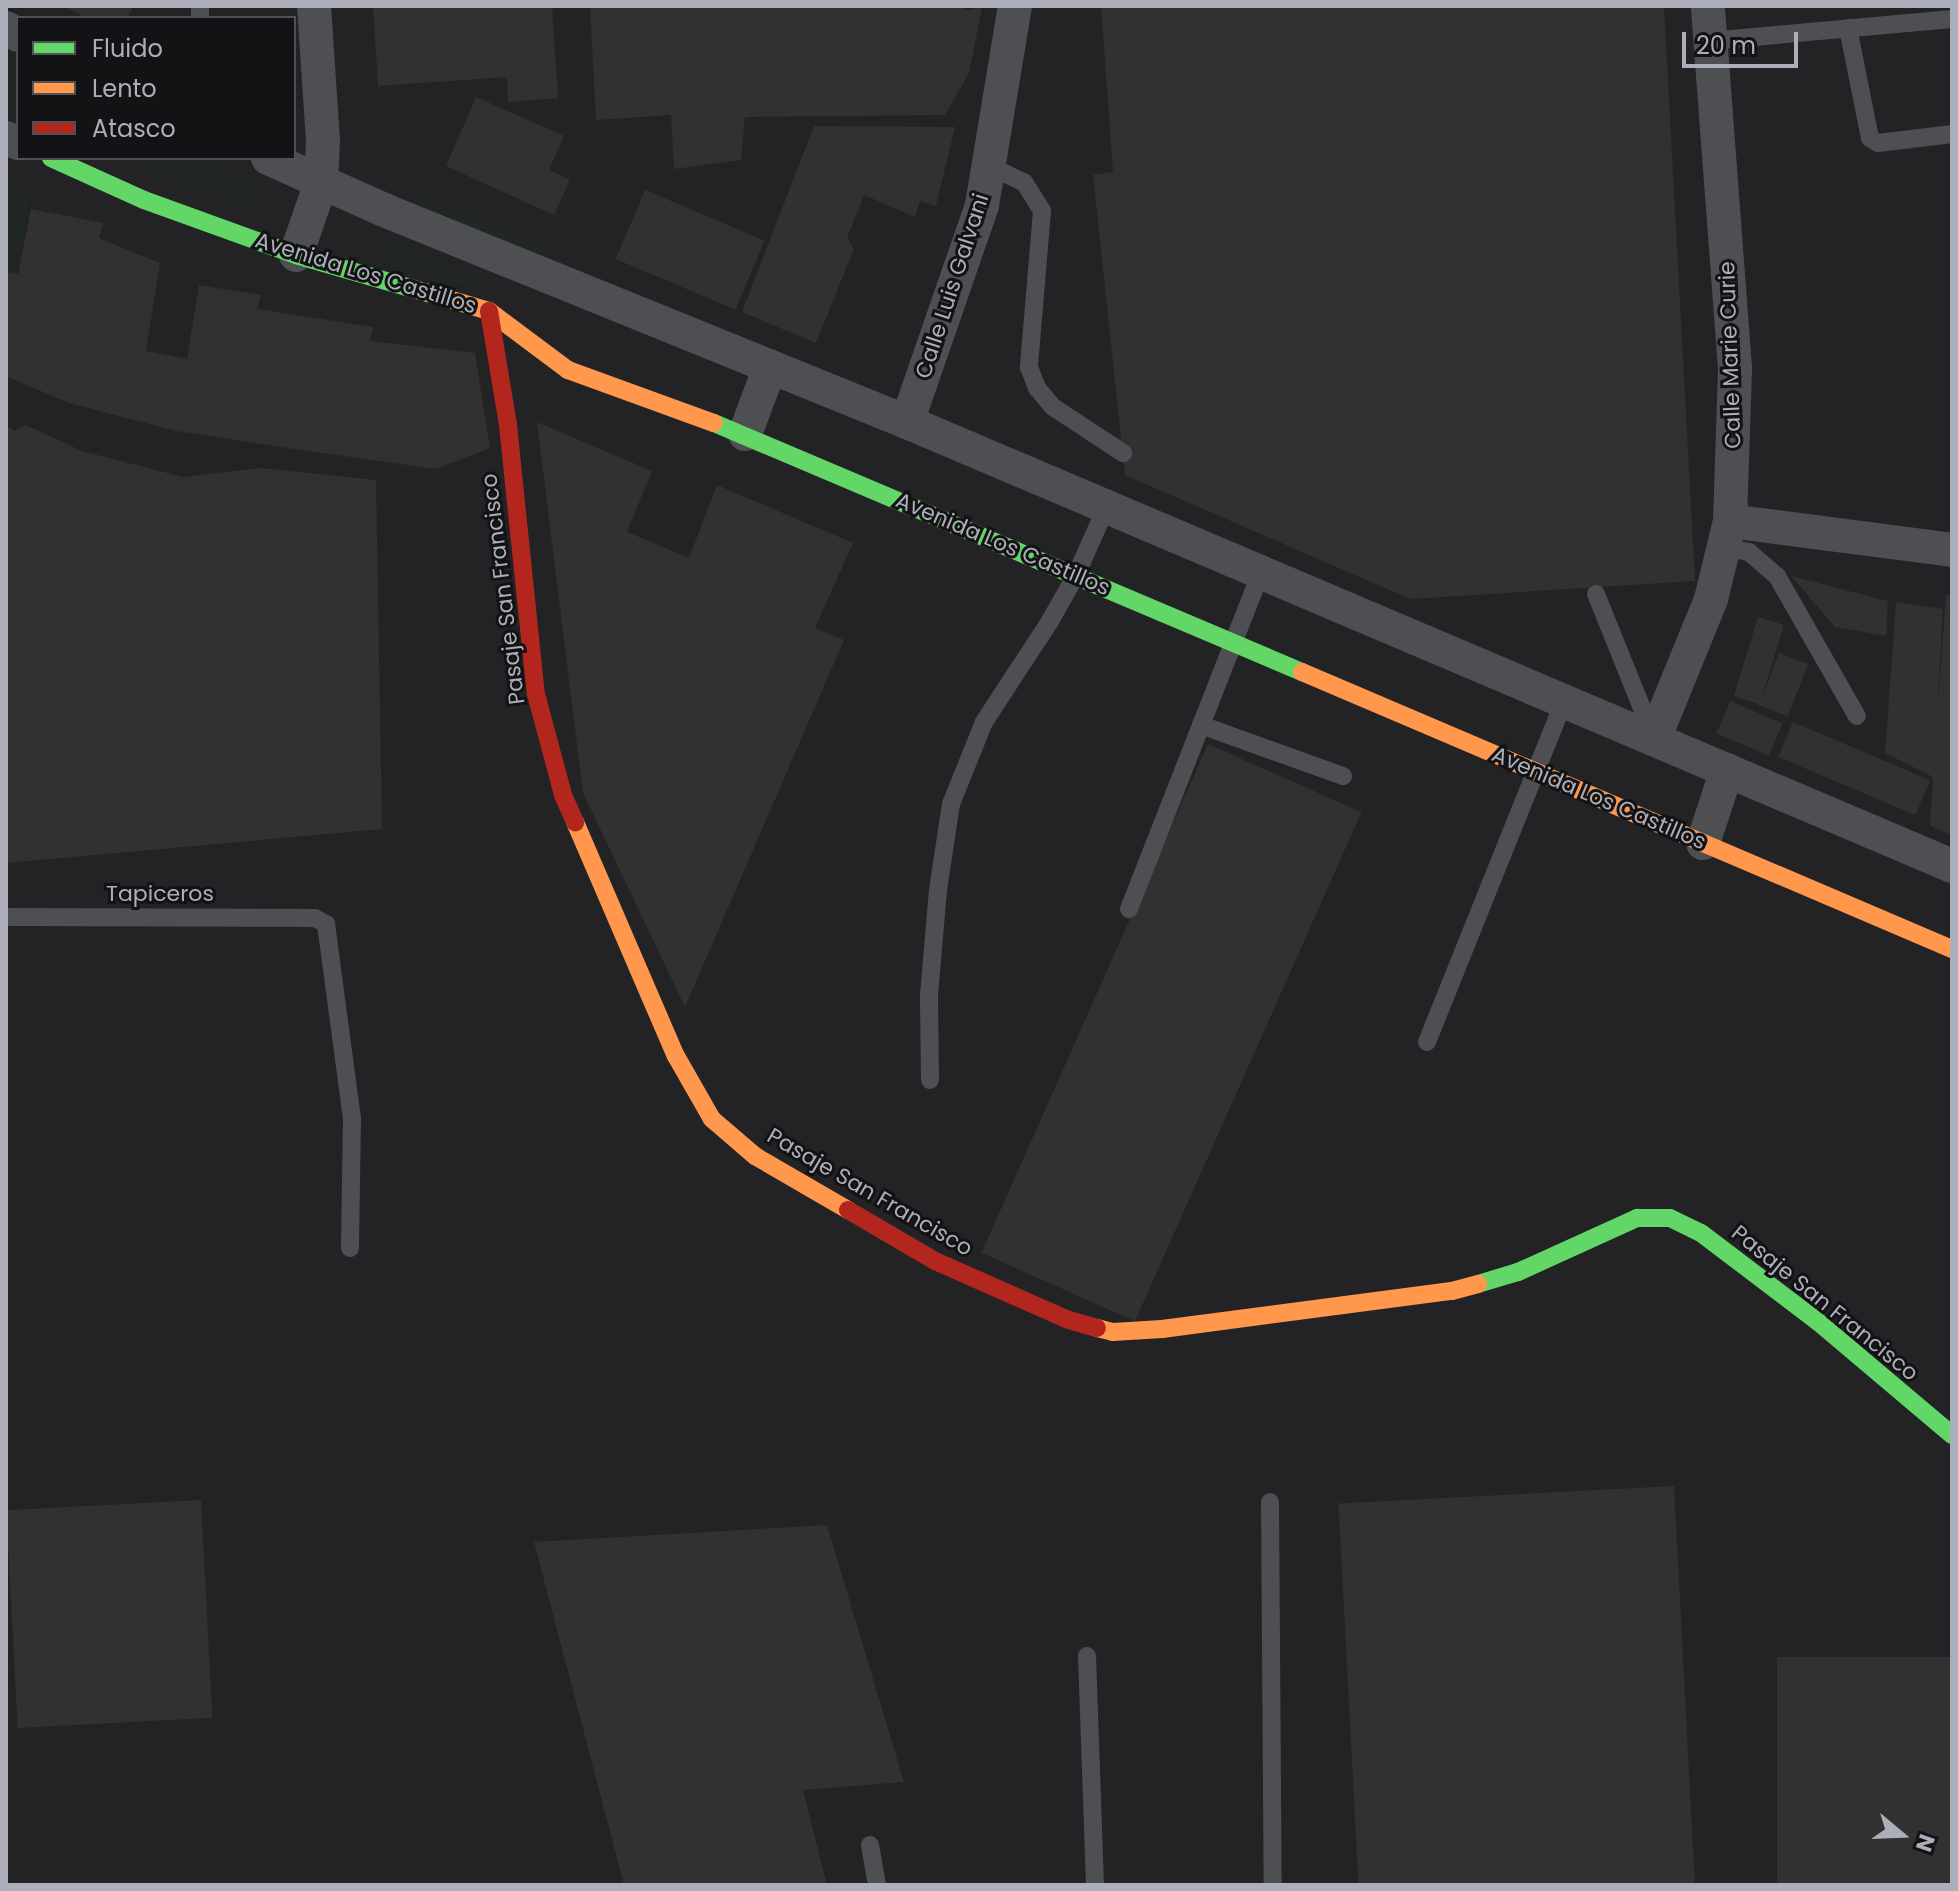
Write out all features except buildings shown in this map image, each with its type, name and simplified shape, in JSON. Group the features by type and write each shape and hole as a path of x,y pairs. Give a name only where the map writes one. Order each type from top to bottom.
{"street":[{"path":"296,255 321,183 323,141 314,6"},
{"name":"Calle Luis Galvani","path":"907,422 982,205 1015,6"},
{"name":"Calle Marie Curie","path":"1654,739 1681,678 1728,534 1735,368 1708,6"},
{"name":"Avenida Los Castillos","path":"55,160 144,200 296,255 489,311 568,370 745,434 1952,949"},
{"path":"272,160 321,183 907,422 1952,866"},
{"name":"Pasaje San Francisco","path":"489,311 508,425 536,694 563,795 676,1056 712,1119 755,1156 935,1261 1069,1320 1113,1332 1162,1329 1452,1291 1518,1272 1637,1218 1670,1218 1701,1233 1817,1321 1952,1435"},
{"path":"745,434 770,367"},
{"path":"1728,534 1952,550"},
{"path":"1703,843 1727,770"}],"lane":[{"path":"1710,41 1952,19"},
{"path":"1848,28 1870,138 1878,143 1952,134"},
{"path":"989,166 1024,182 1042,211 1029,367 1037,388 1053,407 1123,453"},
{"path":"930,1080 929,995 938,890 951,804 984,722 1076,575 1106,508"},
{"path":"1728,534 1777,576 1857,716"},
{"path":"1129,909 1261,573"},
{"path":"1596,594 1630,672 1654,739"},
{"path":"1427,1042 1564,701"},
{"path":"1201,725 1343,776"},
{"name":"Tapiceros","path":"6,917 315,918 326,924 352,1118 350,1248"},
{"path":"1270,1502 1273,1885"},
{"path":"1087,1656 1095,1885"},
{"path":"870,1845 877,1885"}],"shaded area":[{"path":"6,6 1952,6 1952,1885 6,1885"},
{"path":"6,55 16,61 16,100 6,95"},
{"path":"130,160 210,160 257,181 246,209"},
{"path":"6,182 31,196 14,271 6,269"},
{"path":"422,197 540,245 548,267 405,206"},
{"path":"395,243 480,280 476,289 382,260"}],"traffic: fast":[{"path":"55,160 144,200 296,255 428,293"},
{"path":"714,423 1302,672"},
{"path":"1478,1284 1518,1272 1637,1218 1670,1218 1701,1233 1817,1321 1952,1435"}],"traffic: slow":[{"path":"428,293 489,311 568,370 714,423"},
{"path":"1302,672 1952,949"},
{"path":"575,822 676,1056 712,1119 755,1156 848,1210"},
{"path":"1097,1328 1113,1332 1162,1329 1452,1291 1478,1284"}],"traffic: jam":[{"path":"489,311 508,425 536,694 563,795 575,822"},
{"path":"848,1210 935,1261 1069,1320 1097,1328"}]}
